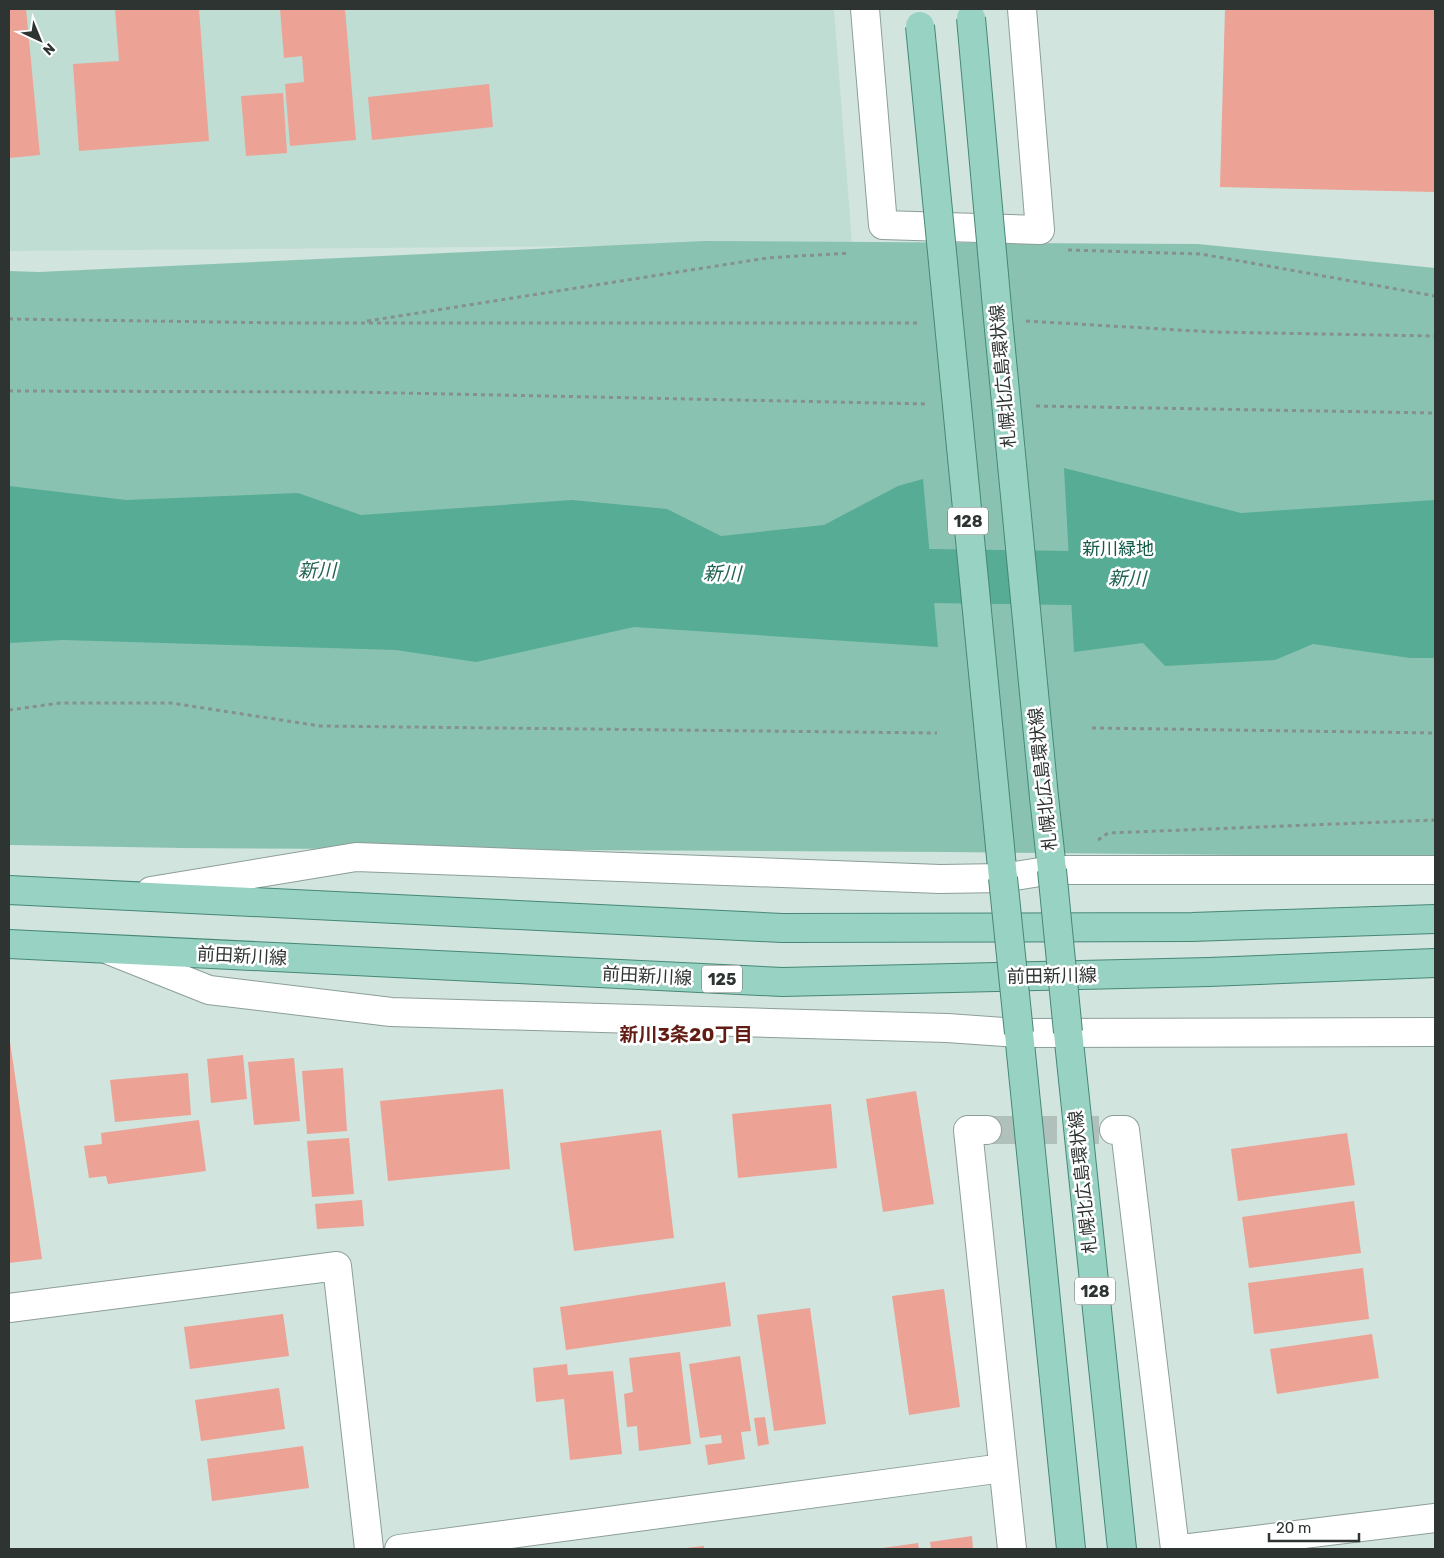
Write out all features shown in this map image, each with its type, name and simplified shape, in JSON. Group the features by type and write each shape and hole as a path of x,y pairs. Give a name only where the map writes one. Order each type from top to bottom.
{"main road":[{"name":"札幌北広島環状線","path":"971,13 1044,797 1122,1549"},
{"name":"128","path":"920,17 994,796 1071,1549"},
{"path":"9,890 782,928 1192,927 1435,919"},
{"name":"前田新川線","path":"9,944 782,982 1209,972 1435,963"}],"street":[{"path":"865,9 883,225 1040,230 1022,9"},
{"path":"126,896 356,857 940,879 1003,878 1052,870 1435,870"},
{"path":"105,949 209,990 391,1012 947,1028 1019,1033 1435,1032"},
{"path":"987,1130 968,1130 1012,1549"},
{"path":"1114,1130 1125,1130 1175,1549"},
{"path":"9,1308 337,1266 369,1549"},
{"path":"399,1549 1002,1468"},
{"path":"1182,1549 1435,1518"}],"path":[{"path":"1068,250 1201,254 1435,296"},
{"path":"356,323 767,258 849,253"},
{"path":"9,319 356,323 917,323"},
{"path":"1026,321 1213,332 1435,336"},
{"path":"9,391 361,392 928,404"},
{"path":"1027,406 1435,413"},
{"path":"9,710 60,703 171,703 320,726 937,733"},
{"path":"1092,728 1435,733"},
{"path":"1093,843 1108,834 1435,820"}],"shaded area":[{"path":"9,9 834,9 852,244 9,251"}],"green space":[{"name":"新川緑地","path":"704,241 1198,244 1435,268 1435,857 181,848 9,845 9,271 39,272"}],"water":[{"path":"1064,468 1241,513 1435,500 1435,658 1410,658 1313,644 1275,660 1165,666 1143,643 1074,652"},
{"path":"923,479 938,647 634,627 476,662 396,650 63,640 9,643 9,486 126,500 298,493 361,515 572,500 667,509 721,536 824,525 898,486"}],"building":[{"path":"9,9 26,9 40,155 9,158"},
{"path":"115,9 199,9 209,141 79,151 73,64 119,61"},
{"path":"280,9 345,9 356,140 290,146 285,84 304,82 302,56 284,58"},
{"path":"1225,9 1435,9 1435,192 1220,187"},
{"path":"489,84 493,127 372,140 368,97"},
{"path":"283,93 287,153 246,156 241,96"},
{"path":"9,1035 42,1259 9,1263"},
{"path":"243,1055 247,1099 211,1103 207,1059"},
{"path":"294,1058 300,1121 254,1125 248,1062"},
{"path":"343,1068 347,1131 307,1134 302,1071"},
{"path":"188,1073 191,1115 115,1122 110,1080"},
{"path":"503,1089 510,1169 388,1181 380,1101"},
{"path":"916,1091 934,1204 883,1212 866,1099"},
{"path":"831,1104 837,1168 738,1178 732,1114"},
{"path":"199,1120 206,1171 108,1184 106,1176 89,1178 84,1146 102,1144 101,1133"},
{"path":"661,1130 674,1238 574,1251 560,1143"},
{"path":"1347,1133 1355,1185 1238,1201 1231,1149"},
{"path":"349,1138 354,1194 312,1197 307,1141"},
{"path":"362,1200 364,1226 317,1229 315,1204"},
{"path":"1354,1201 1361,1253 1249,1268 1242,1217"},
{"path":"1363,1268 1369,1319 1254,1334 1248,1283"},
{"path":"725,1282 731,1326 566,1350 560,1307"},
{"path":"944,1289 960,1407 909,1415 892,1296"},
{"path":"810,1308 826,1424 774,1431 757,1315"},
{"path":"283,1314 289,1356 190,1369 184,1327"},
{"path":"1372,1334 1379,1378 1277,1394 1270,1349"},
{"path":"680,1352 691,1444 639,1451 637,1426 627,1427 624,1394 633,1392 629,1358"},
{"path":"740,1356 751,1431 741,1432 745,1459 708,1465 705,1445 722,1443 721,1435 700,1438 689,1364"},
{"path":"567,1364 568,1375 613,1371 622,1454 570,1460 564,1399 536,1402 533,1368"},
{"path":"279,1388 285,1429 201,1441 195,1400"},
{"path":"765,1417 769,1444 758,1446 754,1418"},
{"path":"303,1446 309,1488 212,1501 207,1459"},
{"path":"972,1536 973,1549 931,1549 930,1542"},
{"path":"918,1543 919,1549 883,1549 883,1548"},
{"path":"704,1546 704,1549 686,1549 686,1548"}],"waterway":[{"name":"新川","path":"858,575 1144,579"}],"tunnel":[{"path":"987,1130 1114,1130"}],"district":[{"name":"新川3条20丁目","path":"686,1034"}]}
